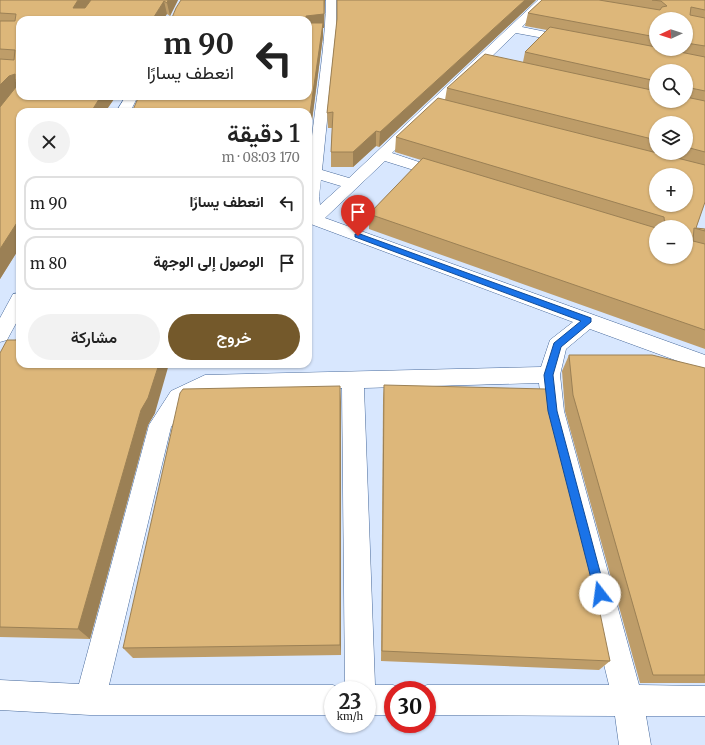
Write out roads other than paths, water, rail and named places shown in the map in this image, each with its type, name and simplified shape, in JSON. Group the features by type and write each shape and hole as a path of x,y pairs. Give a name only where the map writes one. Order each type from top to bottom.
{"street":[{"path":"312,188 331,0"},
{"path":"314,220 514,29 549,0"},
{"path":"514,29 583,42"},
{"path":"480,62 495,65"},
{"path":"433,106 448,110"},
{"path":"382,156 458,179"},
{"path":"314,173 352,184"},
{"path":"312,204 314,220"},
{"path":"314,220 705,362"},
{"path":"0,335 16,305"},
{"path":"588,320 557,345 549,375 553,411 628,701 635,745"},
{"path":"90,700 160,425 179,397 205,383 549,375"},
{"path":"353,380 360,681"},
{"path":"0,695 90,700 324,700"},
{"path":"436,700 705,701"}]}
